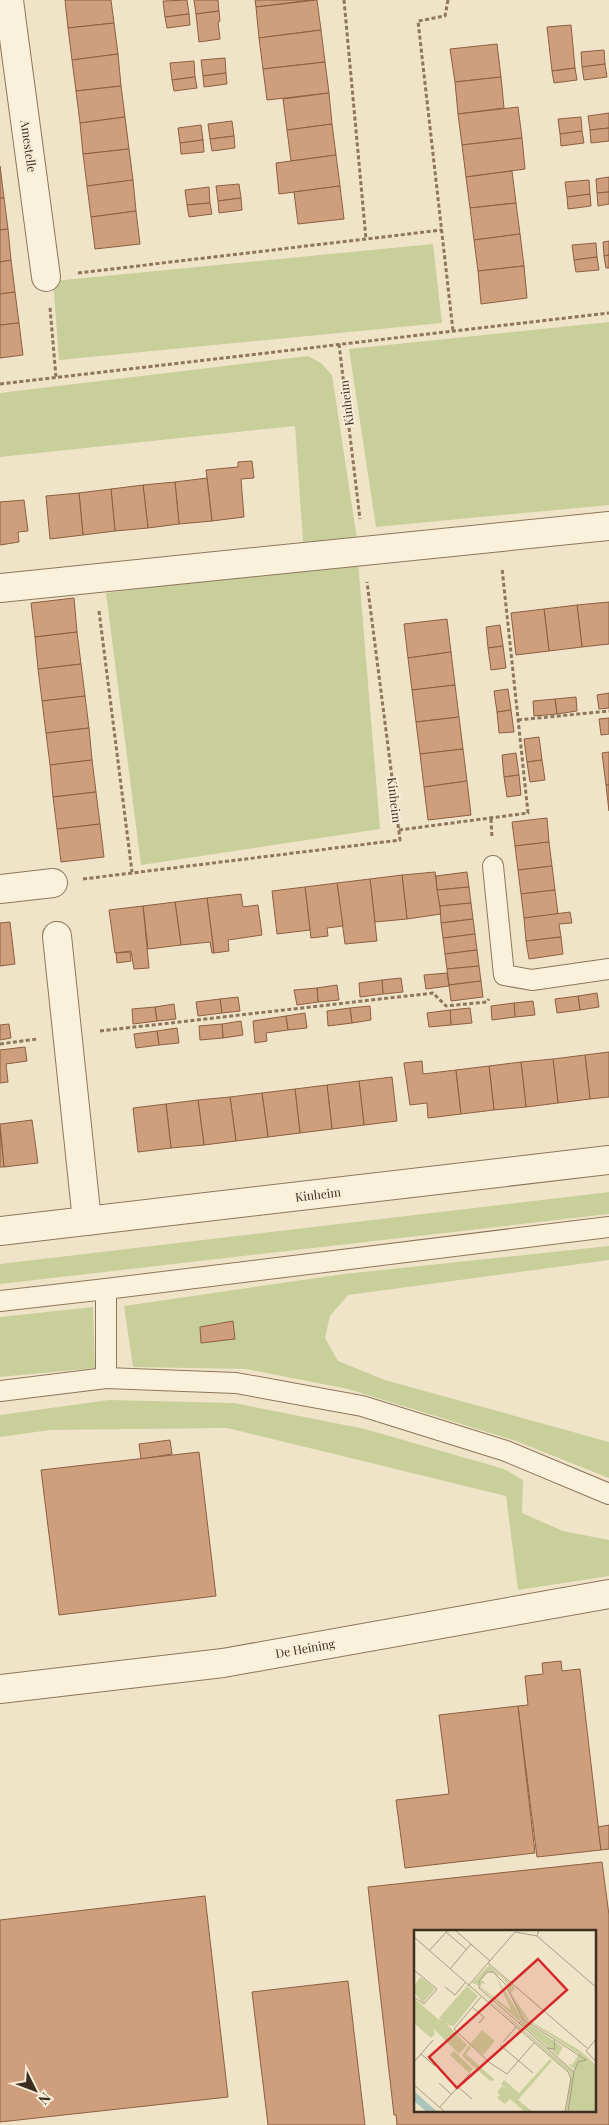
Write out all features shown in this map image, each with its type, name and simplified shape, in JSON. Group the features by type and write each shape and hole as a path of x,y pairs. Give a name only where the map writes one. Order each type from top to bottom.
{"street":[{"name":"Amestelle","path":"7,11 46,277"},
{"path":"0,588 609,526"},
{"path":"0,889 53,883"},
{"path":"57,936 86,1221"},
{"name":"Kinheim","path":"0,1231 609,1160"},
{"name":"De Heining","path":"0,1689 222,1663 609,1594"}],"lane":[{"path":"493,866 504,975 532,980 609,969"},
{"path":"0,1301 609,1227"},
{"path":"106,1289 106,1378"},
{"path":"0,1391 106,1378 236,1383 362,1406 506,1451 609,1494"}],"path":[{"path":"344,0 366,239"},
{"path":"448,0 445,16 418,20 454,330"},
{"path":"56,377 46,277 442,230"},
{"path":"0,384 609,313"},
{"name":"Kinheim","path":"53,883 400,840 339,344"},
{"path":"398,830 528,813 499,537"},
{"path":"94,578 132,872"},
{"path":"518,720 609,711"},
{"path":"0,1044 433,993 446,1006 487,1002 504,975"}],"green space":[{"path":"433,244 442,323 59,360 53,281"},
{"path":"609,322 609,505 376,527 349,349"},
{"path":"308,356 321,363 332,375 357,539 303,542 295,426 0,457 0,393"},
{"path":"358,561 380,829 141,865 106,593"},
{"path":"609,1192 609,1214 0,1284 0,1264"},
{"path":"609,1246 609,1260 348,1295 330,1316 325,1338 338,1361 385,1380 609,1442 609,1478 516,1441 348,1389 246,1369 133,1367 124,1306 344,1274"},
{"path":"93,1307 95,1368 0,1377 0,1317"},
{"path":"109,1400 234,1403 365,1429 504,1469 523,1480 522,1513 563,1531 609,1540 609,1576 518,1590 506,1496 227,1428 50,1430 0,1437 0,1415"}],"building":[{"path":"65,0 111,0 114,23 68,28"},
{"path":"187,0 189,14 165,17 163,1"},
{"path":"194,0 218,0 219,11 196,14"},
{"path":"255,0 312,0 256,7"},
{"path":"317,0 321,30 259,38 256,7"},
{"path":"219,11 220,39 199,42 196,14"},
{"path":"189,14 190,25 167,28 165,17"},
{"path":"114,23 118,54 72,60 68,28"},
{"path":"571,25 575,68 552,71 547,27"},
{"path":"321,30 325,62 263,69 259,38"},
{"path":"497,44 501,77 455,82 450,49"},
{"path":"604,50 605,64 582,67 581,52"},
{"path":"118,54 121,86 76,91 72,60"},
{"path":"225,58 226,73 203,76 201,60"},
{"path":"194,61 195,77 172,80 170,63"},
{"path":"325,62 329,93 267,100 263,69"},
{"path":"605,64 607,77 584,80 582,67"},
{"path":"575,68 577,80 554,83 552,71"},
{"path":"226,73 227,84 204,87 203,76"},
{"path":"195,77 197,88 174,91 172,80"},
{"path":"501,77 504,108 458,114 455,82"},
{"path":"121,86 125,117 80,123 76,91"},
{"path":"329,93 332,124 287,130 283,99"},
{"path":"518,107 522,138 462,145 458,114"},
{"path":"609,113 609,128 590,130 588,116"},
{"path":"125,117 129,149 83,154 80,123"},
{"path":"581,117 582,131 560,134 558,119"},
{"path":"232,121 234,136 210,139 208,124"},
{"path":"332,124 336,155 291,161 287,130"},
{"path":"201,125 203,140 180,143 178,128"},
{"path":"609,128 609,141 591,143 590,130"},
{"path":"582,131 584,143 561,146 560,134"},
{"path":"234,136 235,148 212,151 210,139"},
{"path":"522,138 525,169 466,177 462,145"},
{"path":"203,140 204,152 181,154 180,143"},
{"path":"129,149 133,180 87,186 83,154"},
{"path":"336,155 340,186 279,194 276,163"},
{"path":"0,166 4,198 0,198"},
{"path":"512,171 516,203 470,208 466,177"},
{"path":"609,177 609,192 597,193 596,179"},
{"path":"133,180 136,211 91,217 87,186"},
{"path":"589,180 590,194 567,197 565,182"},
{"path":"239,184 241,198 218,201 216,186"},
{"path":"340,186 344,219 298,224 294,192"},
{"path":"209,187 210,203 187,205 185,190"},
{"path":"609,192 609,204 598,206 597,193"},
{"path":"590,194 591,206 568,209 567,197"},
{"path":"0,198 4,198 8,229 0,230"},
{"path":"241,198 242,210 219,213 218,201"},
{"path":"210,203 212,214 189,217 187,205"},
{"path":"516,203 520,234 474,240 470,208"},
{"path":"136,211 140,244 95,249 91,217"},
{"path":"8,229 11,260 0,262 0,230"},
{"path":"520,234 524,266 478,271 474,240"},
{"path":"609,241 609,255 604,256 603,242"},
{"path":"596,243 597,257 574,260 572,245"},
{"path":"609,255 609,268 606,268 604,256"},
{"path":"597,257 599,270 576,272 574,260"},
{"path":"11,260 15,292 0,294 0,262"},
{"path":"524,266 527,298 481,304 478,271"},
{"path":"15,292 19,323 0,325 0,294"},
{"path":"19,323 23,355 0,358 0,325"},
{"path":"252,461 254,478 241,479 244,517 212,521 206,470 238,467 238,462"},
{"path":"207,478 212,521 179,524 175,482"},
{"path":"175,482 179,524 148,528 143,485"},
{"path":"143,485 148,528 115,531 111,489"},
{"path":"111,489 115,531 83,535 79,493"},
{"path":"79,493 83,535 50,539 46,496"},
{"path":"24,500 28,531 18,532 19,542 0,545 0,502"},
{"path":"74,598 77,632 35,637 31,603"},
{"path":"609,602 609,644 582,647 577,605"},
{"path":"577,605 582,647 549,651 544,609"},
{"path":"544,609 549,651 516,655 511,613"},
{"path":"447,619 451,652 408,658 404,624"},
{"path":"500,625 503,646 488,648 486,627"},
{"path":"77,632 81,664 38,669 35,637"},
{"path":"503,646 506,668 491,670 488,648"},
{"path":"451,652 455,685 412,690 408,658"},
{"path":"81,664 85,696 42,701 38,669"},
{"path":"455,685 459,717 416,722 412,690"},
{"path":"508,689 511,710 497,712 494,691"},
{"path":"609,693 609,708 599,709 597,695"},
{"path":"85,696 89,728 46,733 42,701"},
{"path":"576,697 577,711 557,714 555,699"},
{"path":"555,699 557,714 534,716 533,701"},
{"path":"511,710 514,732 499,733 497,712"},
{"path":"459,717 463,749 420,754 416,722"},
{"path":"609,718 609,734 601,735 599,719"},
{"path":"89,728 92,760 50,765 46,733"},
{"path":"539,737 542,760 527,762 524,739"},
{"path":"463,749 467,781 424,787 420,754"},
{"path":"609,752 609,785 606,785 602,753"},
{"path":"516,753 519,775 504,777 502,755"},
{"path":"92,760 96,792 53,797 50,765"},
{"path":"542,760 545,780 530,782 527,762"},
{"path":"519,775 521,795 507,797 504,777"},
{"path":"467,781 471,815 428,820 424,787"},
{"path":"606,785 609,785 609,811"},
{"path":"96,792 100,824 57,829 53,797"},
{"path":"547,818 549,842 515,846 512,822"},
{"path":"100,824 104,857 61,862 57,829"},
{"path":"549,842 552,866 518,870 515,846"},
{"path":"552,866 555,890 521,894 518,870"},
{"path":"435,872 441,914 407,919 402,875"},
{"path":"467,872 469,887 437,890 436,876"},
{"path":"402,875 407,919 375,922 370,879"},
{"path":"370,879 377,941 345,944 337,883"},
{"path":"337,883 343,926 327,928 328,936 311,938 305,887"},
{"path":"305,887 310,930 277,934 272,891"},
{"path":"469,887 471,903 440,906 437,890"},
{"path":"555,890 558,914 524,918 521,894"},
{"path":"241,894 243,907 258,905 262,935 228,940 229,951 214,953 207,898"},
{"path":"207,898 214,953 212,953 210,942 181,945 175,902"},
{"path":"175,902 181,945 148,949 143,906"},
{"path":"471,903 473,919 441,923 440,906"},
{"path":"143,906 149,968 134,969 131,951 115,953 109,910"},
{"path":"570,912 572,923 559,924 561,937 526,941 524,918"},
{"path":"473,919 475,934 443,938 441,923"},
{"path":"10,922 15,964 0,966 0,923"},
{"path":"475,934 477,950 445,954 443,938"},
{"path":"561,937 563,954 529,959 526,941"},
{"path":"477,950 479,966 447,969 445,954"},
{"path":"130,952 131,961 117,963 116,953"},
{"path":"479,966 481,981 449,985 447,969"},
{"path":"447,973 449,986 426,989 424,975"},
{"path":"401,978 403,992 383,994 382,980"},
{"path":"382,980 383,994 360,997 359,983"},
{"path":"481,981 483,997 451,1001 449,985"},
{"path":"337,985 339,1000 318,1002 317,988"},
{"path":"317,988 318,1002 297,1005 294,990"},
{"path":"597,993 599,1007 580,1010 578,996"},
{"path":"578,996 580,1010 557,1013 555,999"},
{"path":"238,997 240,1011 222,1013 220,999"},
{"path":"220,999 222,1013 198,1016 196,1002"},
{"path":"533,1001 535,1015 515,1017 514,1003"},
{"path":"514,1003 515,1017 492,1020 491,1006"},
{"path":"174,1004 176,1019 157,1021 155,1007"},
{"path":"370,1006 371,1020 352,1023 350,1008"},
{"path":"155,1007 157,1021 133,1024 132,1009"},
{"path":"350,1008 352,1023 328,1026 327,1011"},
{"path":"470,1008 472,1023 451,1025 450,1010"},
{"path":"450,1010 451,1025 429,1027 427,1013"},
{"path":"305,1013 307,1028 288,1030 286,1016"},
{"path":"286,1016 288,1030 266,1033 267,1041 255,1043 253,1021"},
{"path":"241,1021 243,1035 223,1038 222,1024"},
{"path":"9,1024 11,1038 0,1040 0,1025"},
{"path":"222,1024 223,1038 200,1040 199,1026"},
{"path":"177,1028 179,1043 159,1045 157,1031"},
{"path":"157,1031 159,1045 136,1048 134,1034"},
{"path":"25,1047 27,1061 6,1064 8,1082 0,1083 0,1050"},
{"path":"609,1052 609,1097 590,1099 585,1055"},
{"path":"585,1055 590,1099 558,1103 553,1059"},
{"path":"553,1059 558,1103 526,1107 521,1062"},
{"path":"422,1061 423,1074 456,1070 461,1114 428,1118 427,1103 410,1105 404,1063"},
{"path":"521,1062 526,1107 494,1110 489,1066"},
{"path":"489,1066 494,1110 461,1114 456,1070"},
{"path":"392,1077 397,1121 364,1125 359,1081"},
{"path":"359,1081 364,1125 332,1129 327,1085"},
{"path":"327,1085 332,1129 300,1133 295,1089"},
{"path":"295,1089 300,1133 268,1137 262,1093"},
{"path":"262,1093 268,1137 236,1141 230,1097"},
{"path":"230,1097 236,1141 204,1145 198,1100"},
{"path":"198,1100 204,1145 171,1148 166,1104"},
{"path":"166,1104 171,1148 138,1152 133,1108"},
{"path":"32,1120 38,1163 4,1167 0,1124"},
{"path":"0,1129 4,1167 0,1167"},
{"path":"233,1321 235,1339 201,1343 200,1327"},
{"path":"170,1440 172,1454 141,1459 139,1444"},
{"path":"199,1452 216,1596 59,1615 41,1470"},
{"path":"561,1661 562,1671 580,1669 601,1850 537,1857 518,1706 528,1705 525,1676 543,1674 542,1663"},
{"path":"518,1706 535,1853 405,1868 396,1800 449,1794 439,1715"},
{"path":"609,1825 609,1849 601,1850 598,1827"},
{"path":"602,1862 609,1915 609,2125 397,2125 396,2115 394,2115 368,1887"},
{"path":"205,1896 228,2097 0,2122 0,1920"},
{"path":"348,1981 365,2125 268,2125 252,1992"}]}
